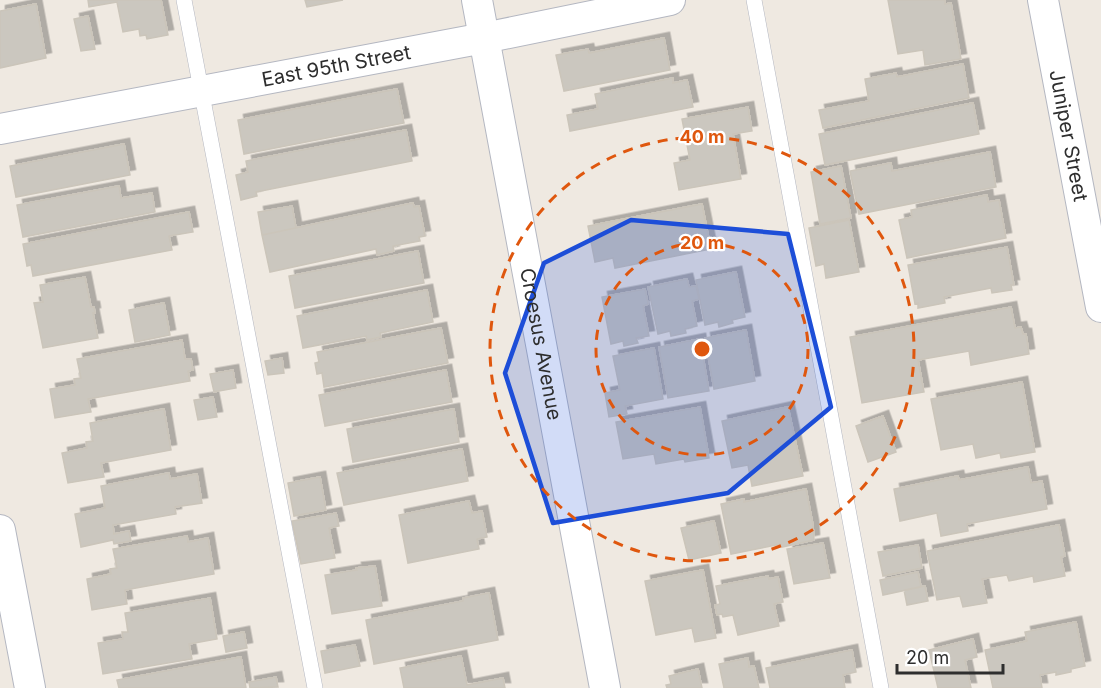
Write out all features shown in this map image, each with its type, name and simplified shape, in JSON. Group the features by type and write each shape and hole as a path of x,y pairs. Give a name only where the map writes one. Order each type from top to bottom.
{"street":[{"name":"Croesus Avenue","path":"477,0 605,688"},
{"name":"East 95th Street","path":"0,129 484,38 670,0"},
{"name":"Juniper Street","path":"1043,0 1101,307"},
{"path":"0,530 30,688"}],"lane":[{"path":"184,0 315,688"},
{"path":"754,0 880,688"}],"highlighted area":[{"path":"631,220 788,234 831,407 728,493 553,523 505,373 544,263"}],"building":[{"path":"88,0 161,0 168,35 147,39 146,35 140,36 139,29 123,32 117,2 89,7"},
{"path":"305,0 343,0 307,7"},
{"path":"888,0 945,0 945,4 951,3 961,59 925,65 923,50 898,54"},
{"path":"36,4 46,58 0,68 0,11"},
{"path":"88,16 95,49 81,51 74,19"},
{"path":"664,38 670,70 564,91 556,55 588,49 589,53"},
{"path":"963,64 969,98 823,128 819,110 869,101 865,79 896,73 897,77"},
{"path":"673,78 673,83 687,80 693,107 570,131 567,115 598,109 595,94"},
{"path":"397,89 404,123 244,154 238,120"},
{"path":"973,103 979,134 825,165 819,134"},
{"path":"748,107 752,131 733,134 741,179 679,190 674,163 690,160 682,119"},
{"path":"406,130 412,161 256,192 257,196 241,200 236,175 248,172 246,161"},
{"path":"124,144 130,175 16,197 10,166"},
{"path":"990,152 996,187 859,214 850,171 891,163 892,171"},
{"path":"841,166 851,218 820,224 811,172"},
{"path":"119,186 121,198 152,193 155,212 23,237 17,205"},
{"path":"987,195 988,202 999,200 1006,238 907,258 899,220 912,217 911,210"},
{"path":"413,203 414,207 419,206 425,236 419,237 420,241 393,246 394,251 377,255 376,249 270,272 262,235"},
{"path":"702,204 711,249 615,268 613,258 595,262 588,226"},
{"path":"292,206 296,228 262,235 258,212"},
{"path":"189,212 193,232 169,236 172,250 33,276 31,265 27,266 23,244"},
{"path":"849,220 859,272 826,278 824,264 816,266 809,228"},
{"path":"1007,247 1014,285 1011,285 1012,290 992,293 991,288 944,297 945,303 918,308 918,303 915,304 908,265"},
{"path":"418,251 424,283 295,308 289,276"},
{"path":"736,272 745,317 732,320 733,323 719,327 718,322 705,325 696,280"},
{"path":"85,277 91,307 94,307 98,338 43,348 34,303 43,302 40,285"},
{"path":"687,279 689,287 696,286 699,299 692,301 697,326 685,329 686,333 671,336 670,331 658,334 648,287"},
{"path":"645,289 648,304 643,306 649,336 636,338 638,343 624,346 623,341 611,344 602,297"},
{"path":"427,290 433,322 380,333 381,337 367,340 366,336 303,348 297,316"},
{"path":"164,303 170,335 135,342 129,310"},
{"path":"1011,307 1015,328 1021,327 1023,334 1026,334 1029,354 971,365 969,351 918,360 924,392 862,403 850,337"},
{"path":"441,328 448,363 324,387 322,373 317,374 315,363 319,362 317,352"},
{"path":"746,330 755,381 714,389 705,338"},
{"path":"700,339 709,391 668,398 659,347"},
{"path":"182,340 185,359 191,359 193,370 188,371 190,381 88,399 91,412 55,418 50,389 75,385 74,379 81,378 77,359"},
{"path":"654,348 663,399 625,406 627,414 609,417 605,393 620,390 613,356"},
{"path":"282,358 284,373 268,375 265,361"},
{"path":"233,370 236,388 214,392 210,374"},
{"path":"446,370 452,402 325,426 319,395"},
{"path":"1022,382 1035,452 1001,458 1000,453 976,458 973,444 941,450 931,399"},
{"path":"213,397 217,417 198,420 194,400"},
{"path":"700,407 709,458 685,462 684,459 656,464 654,454 623,459 616,422"},
{"path":"788,407 803,476 752,486 748,465 732,468 722,421"},
{"path":"164,409 171,450 101,463 104,477 68,483 62,453 87,448 86,442 93,441 90,423"},
{"path":"454,409 459,442 353,462 347,429"},
{"path":"883,416 896,452 868,462 856,426"},
{"path":"462,449 468,481 344,505 337,473"},
{"path":"1028,467 1031,483 1042,481 1047,509 967,524 968,531 941,536 937,513 900,521 894,489 958,476 959,480"},
{"path":"169,473 170,479 197,474 202,503 175,507 176,514 113,525 114,534 129,531 131,541 114,544 113,540 81,547 75,514 105,508 101,486"},
{"path":"320,477 326,510 294,516 288,483"},
{"path":"806,489 814,540 731,554 721,504 744,499 744,502"},
{"path":"469,501 472,513 482,511 487,537 477,539 479,549 408,563 399,515"},
{"path":"336,513 339,526 329,528 335,558 301,564 292,521"},
{"path":"714,521 721,553 689,560 681,528"},
{"path":"1059,525 1065,556 1061,557 1065,576 1034,582 1033,576 1009,581 1007,575 982,579 987,603 963,607 960,596 937,600 927,551"},
{"path":"187,536 188,542 208,538 214,574 125,590 127,604 92,610 87,579 111,574 110,569 117,568 113,549"},
{"path":"823,543 830,578 794,584 787,549"},
{"path":"918,545 922,568 883,576 878,552"},
{"path":"375,566 382,606 332,614 325,575"},
{"path":"703,570 716,638 695,642 692,628 656,635 645,581"},
{"path":"918,572 921,587 883,595 880,580"},
{"path":"768,576 769,579 778,577 783,602 774,604 779,626 738,635 733,615 723,617 722,614 717,615 715,605 720,604 716,586"},
{"path":"925,586 928,601 907,605 904,590"},
{"path":"489,593 498,640 374,664 366,620 463,601 463,598"},
{"path":"210,598 217,639 189,644 192,659 103,674 98,643 123,639 122,632 128,632 125,613"},
{"path":"1076,622 1085,666 1056,675 1056,672 1040,675 1042,688 993,688 985,650 1027,641 1025,632"},
{"path":"244,632 247,648 226,652 223,636"},
{"path":"973,639 977,657 965,660 971,688 938,688 929,650"},
{"path":"355,645 360,666 325,673 321,651"},
{"path":"852,650 856,672 843,675 845,688 770,688 766,668"},
{"path":"461,656 467,685 503,678 505,688 404,688 400,668"},
{"path":"241,657 246,688 119,688 117,680"},
{"path":"748,658 749,667 754,666 759,688 724,688 719,664"},
{"path":"698,669 702,688 667,688 666,685 671,684 669,676"},
{"path":"276,677 278,687 250,688 249,682"}]}
